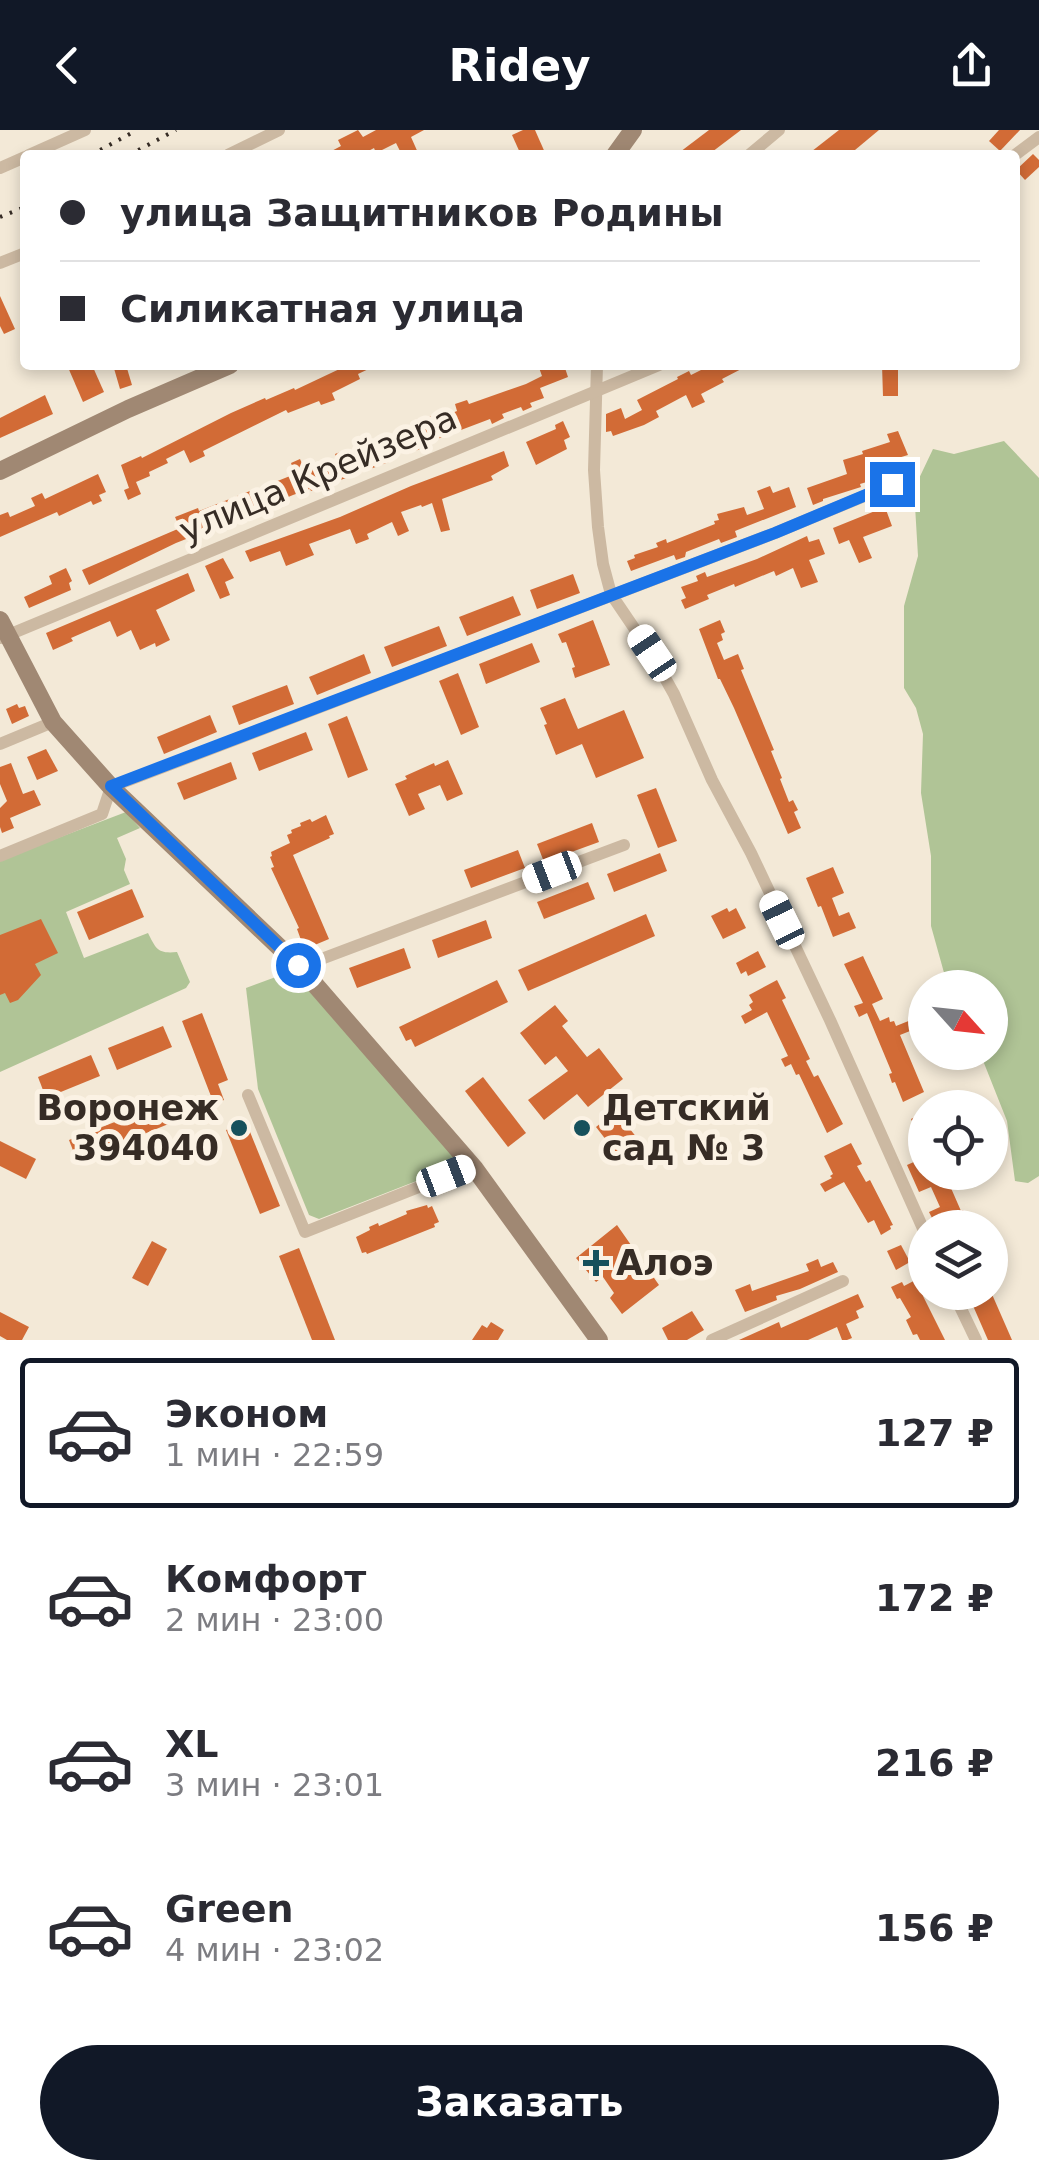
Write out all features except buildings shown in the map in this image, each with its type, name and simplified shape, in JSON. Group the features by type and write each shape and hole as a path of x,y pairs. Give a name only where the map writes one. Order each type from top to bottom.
{"street":[{"path":"40,150 84,130"},
{"path":"238,150 279,130"},
{"path":"619,150 634,130"},
{"path":"755,150 778,130"},
{"path":"0,471 218,370"},
{"path":"597,370 594,470 603,564 611,594 652,653 674,694 830,1020 915,1210"},
{"name":"улица Крейзера","path":"2,631 647,370"},
{"path":"111,786 775,533 903,480"},
{"path":"2,631 53,722 111,786 298,965 472,1166 599,1340"},
{"path":"0,744 53,722"},
{"path":"0,856 102,814 111,786"},
{"path":"298,965 624,845"},
{"path":"248,1095 305,1232 472,1166"},
{"path":"712,1340 844,1281"},
{"path":"962,1310 976,1340"}],"green space":[{"path":"1004,441 1039,478 1039,1176 1028,1183 1015,1181 1008,1090 995,1090 987,1070 1008,1070 1008,970 943,970 931,926 931,856 921,793 923,734 916,708 904,688 904,606 918,556 914,489 933,449 954,454"},
{"path":"126,812 140,828 117,838 130,884 66,912 84,958 148,933 158,949 177,952 190,982 186,988 0,1072 0,860"},
{"path":"292,971 460,1164 319,1219 309,1215 258,1089 246,988"}],"railway":[{"path":"100,150 137,130"},
{"path":"138,150 176,130"},
{"path":"0,217 20,209"}],"place":[{"name":"Воронеж 394040","path":"239,1128"},
{"name":"Детский сад № 3","path":"582,1128"},
{"name":"Алоэ","path":"596,1263"}],"route":[{"path":"298,965 111,786 775,533 892,484"}]}
